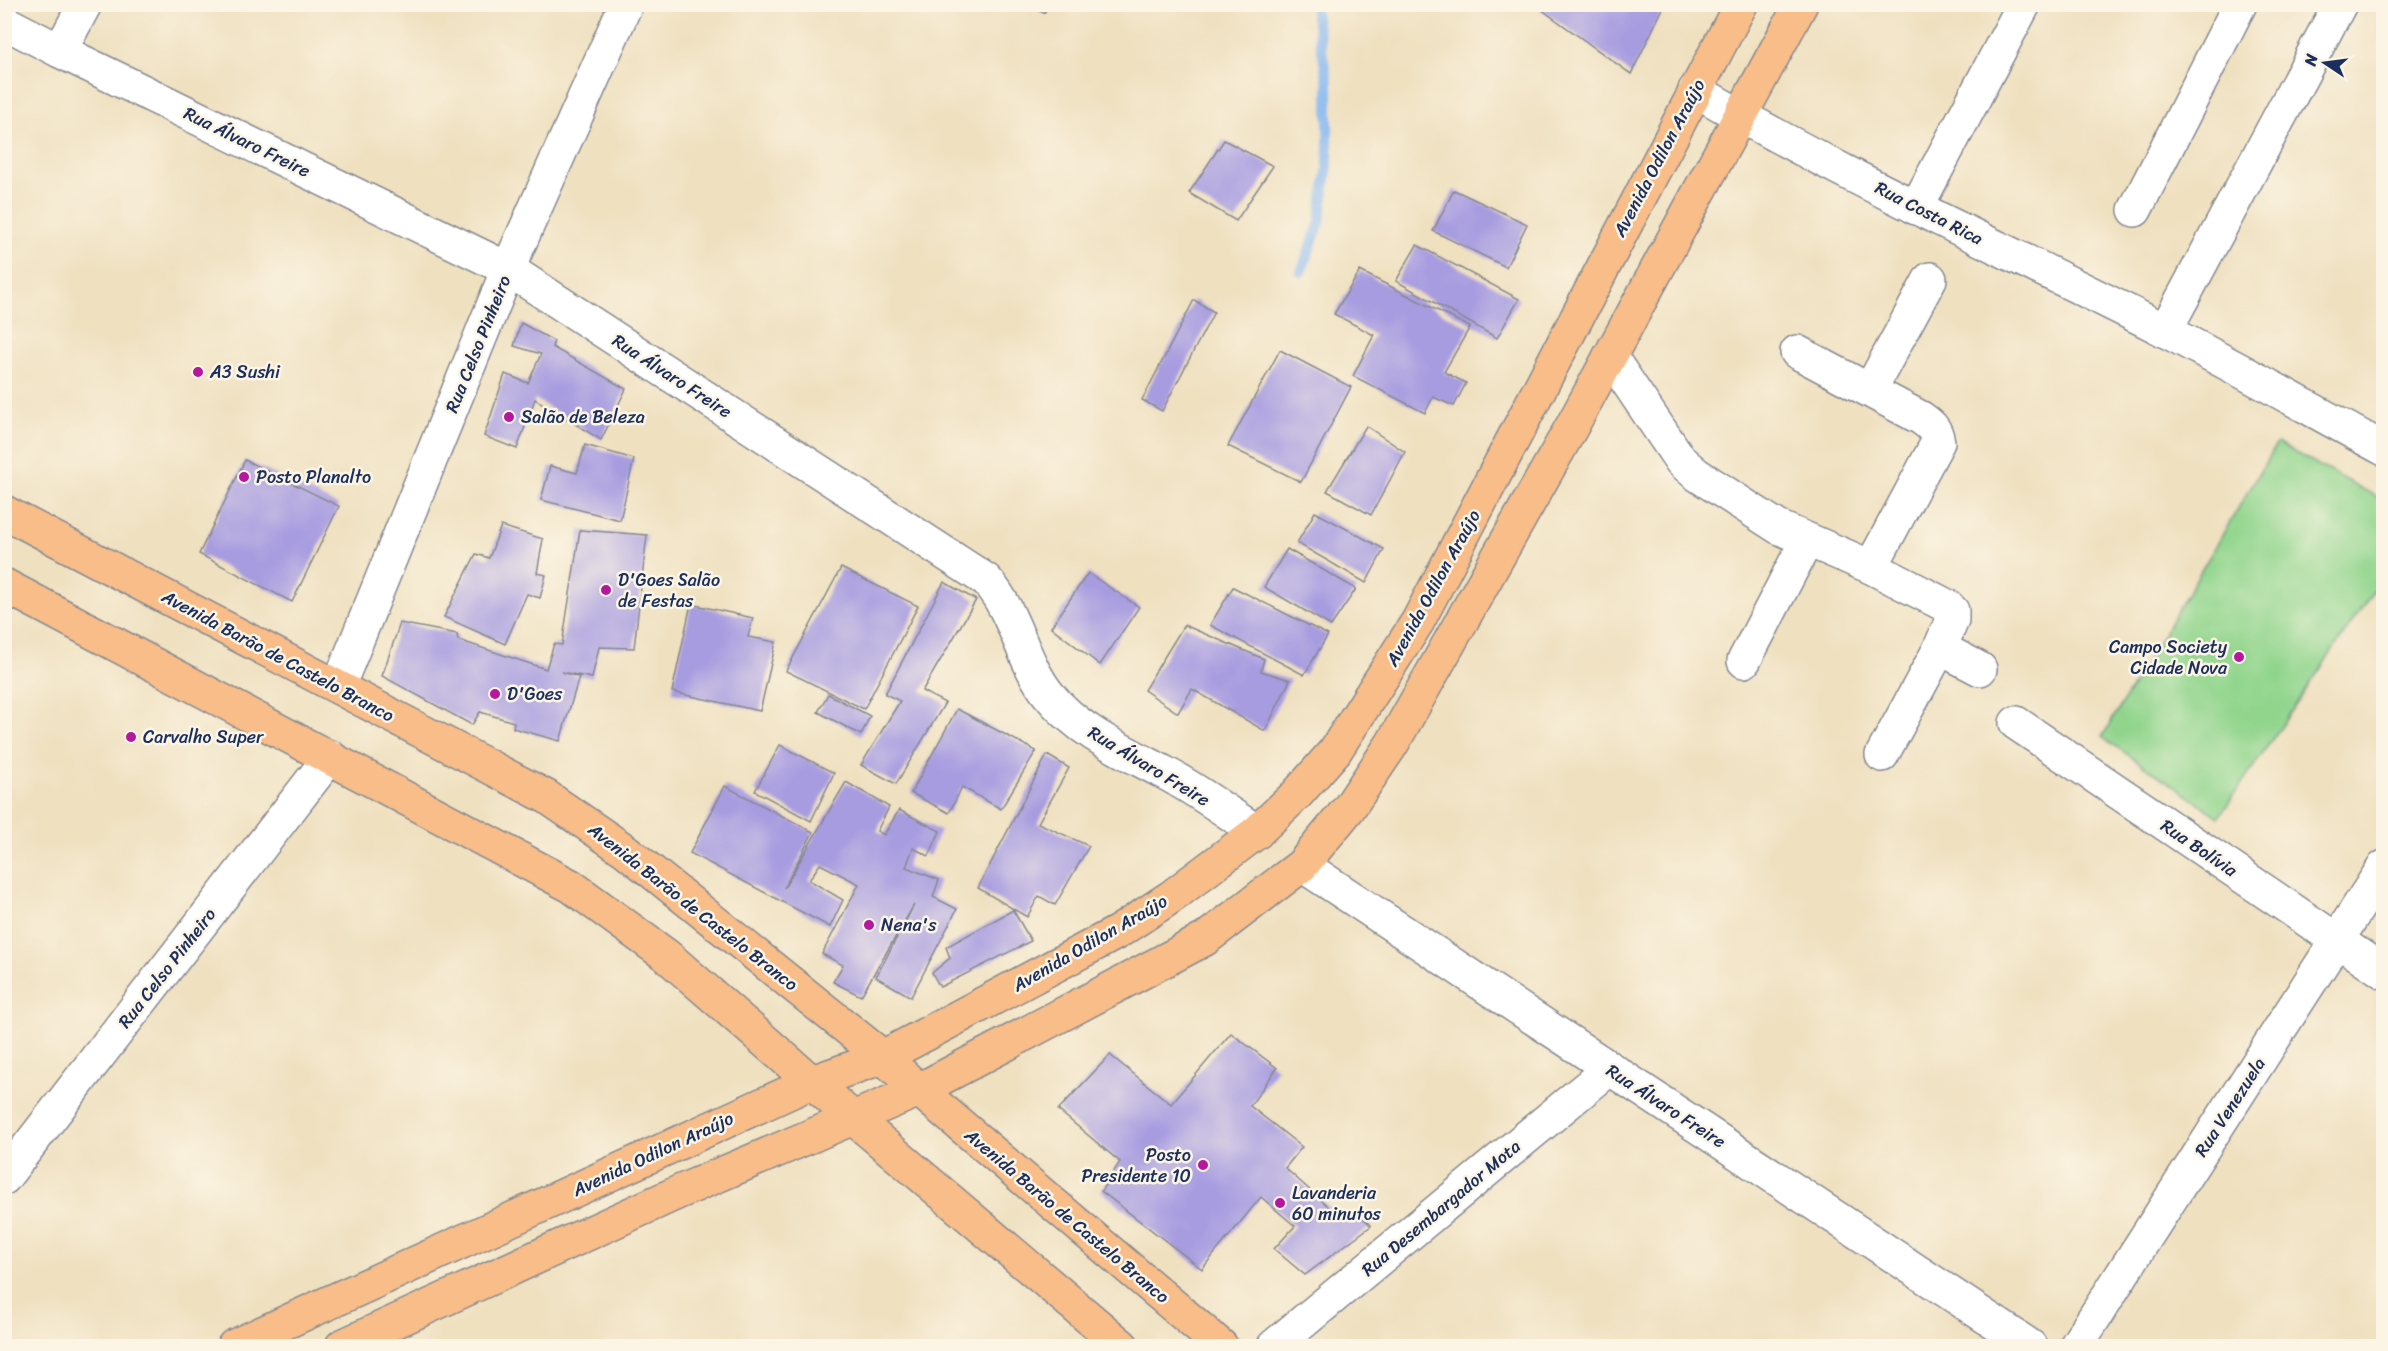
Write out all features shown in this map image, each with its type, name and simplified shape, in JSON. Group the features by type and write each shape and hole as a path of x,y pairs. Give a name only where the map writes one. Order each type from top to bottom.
{"main road":[{"name":"Avenida Odilon Araújo","path":"234,1347 812,1082 883,1057 1118,932 1171,897 1257,832 1297,794 1335,751 1418,621 1741,4"},
{"path":"342,1347 679,1191 919,1090 1205,939 1302,865 1349,808 1392,744 1571,429 1801,4"},
{"name":"Avenida Barão de Castelo Branco","path":"4,512 547,797 626,851 883,1057 1221,1347"},
{"path":"4,585 571,886 667,956 1122,1347"}],"street":[{"path":"60,51 85,4"},
{"name":"Rua Celso Pinheiro","path":"338,687 508,269 626,4"},
{"path":"1916,208 2024,4"},
{"path":"2135,210 2240,4"},
{"path":"2165,331 2340,4"},
{"name":"Rua Álvaro Freire","path":"4,21 60,51 508,269 986,580 1000,595 1036,674 1049,695 1073,718 1093,736 1167,774 1257,832"},
{"name":"Rua Costa Rica","path":"1695,90 1740,117 1916,208 2165,331 2384,449"},
{"path":"1870,390 1930,279"},
{"path":"1797,352 1933,426 1938,442 1871,567"},
{"path":"1610,356 1671,450 1696,474 1778,527 1871,567 1947,606 1952,611 1952,620 1940,648 1882,755"},
{"path":"1744,661 1807,540"},
{"path":"1940,648 1980,669"},
{"name":"Rua Bolívia","path":"2016,723 2384,972"},
{"name":"Rua Celso Pinheiro","path":"4,1178 330,758"},
{"name":"Rua Álvaro Freire","path":"1302,865 2030,1347"},
{"name":"Rua Venezuela","path":"2076,1347 2384,867"},
{"name":"Rua Desembargador Mota","path":"1274,1347 1609,1069"}],"green space":[{"name":"Campo Society Cidade Nova","path":"2277,443 2383,500 2383,577 2219,817 2102,737"}],"building":[{"path":"1030,4 1050,4 1044,13"},
{"path":"1534,4 1665,4 1631,74"},
{"path":"1224,140 1273,166 1236,221 1189,193"},
{"path":"1454,190 1527,224 1506,267 1433,231"},
{"path":"1417,245 1519,299 1497,338 1396,281"},
{"path":"1360,271 1470,327 1444,372 1466,383 1454,406 1433,397 1425,413 1353,376 1374,335 1334,314"},
{"path":"1194,300 1214,312 1162,411 1142,400"},
{"path":"521,323 554,341 552,347 626,389 601,440 535,399 517,449 484,436 505,374 528,383 541,354 514,346"},
{"path":"1280,350 1351,387 1301,482 1228,446"},
{"path":"1366,426 1405,452 1371,515 1327,491"},
{"path":"585,445 634,459 620,520 541,500 550,466 577,473"},
{"path":"245,460 339,506 292,602 199,554"},
{"path":"1315,512 1384,549 1366,583 1297,543"},
{"path":"501,526 543,539 537,573 546,575 540,598 527,594 505,644 444,617 476,554 489,558"},
{"path":"580,530 647,535 634,648 599,647 592,678 562,672 579,677 560,741 513,728 514,722 480,712 472,725 382,676 400,623 457,634 458,640 546,669 554,644 562,645"},
{"path":"1287,549 1356,589 1331,626 1264,587"},
{"path":"841,568 918,606 864,709 786,671"},
{"path":"1088,573 1139,607 1100,665 1051,627"},
{"path":"944,582 976,600 922,691 945,703 896,784 861,765 900,701 885,694"},
{"path":"1233,587 1328,635 1304,675 1210,625"},
{"path":"691,604 753,618 748,637 776,642 760,711 672,692"},
{"path":"1184,625 1264,659 1261,671 1290,680 1265,731 1192,689 1178,713 1144,690"},
{"path":"828,694 870,716 861,735 818,712"},
{"path":"957,709 1036,751 1001,809 962,787 949,813 911,793"},
{"path":"780,745 834,773 811,821 755,791"},
{"path":"1047,755 1069,768 1038,823 1089,846 1055,905 1039,896 1027,917 978,888"},
{"path":"846,782 889,807 877,831 884,835 899,810 940,831 929,856 913,848 906,867 939,880 933,897 957,909 911,997 876,977 914,905 861,996 833,982 843,965 822,954 859,884 820,864 809,880 843,900 830,927 690,853 725,786 813,832 784,888"},
{"path":"1013,910 1031,941 940,987 932,973 950,958 946,947"},
{"name":"Posto Presidente 10","path":"1231,1033 1277,1068 1250,1106 1302,1147 1285,1168 1339,1216 1357,1212 1371,1226 1305,1275 1274,1249 1295,1226 1261,1197 1202,1269 1101,1191 1120,1162 1058,1110 1110,1055 1171,1104"}],"waterway":[{"path":"1301,272 1320,222 1328,165 1328,83 1315,13 1316,4"}],"place":[{"name":"A3 Sushi","path":"198,372"},
{"name":"Salão de Beleza","path":"509,417"},
{"name":"Posto Planalto","path":"244,477"},
{"name":"D'Goes Salão de Festas","path":"606,590"},
{"name":"Campo Society Cidade Nova","path":"2239,657"},
{"name":"D'Goes","path":"495,694"},
{"name":"Carvalho Super","path":"131,737"},
{"name":"Nena's","path":"869,925"},
{"name":"Posto Presidente 10","path":"1203,1165"},
{"name":"Lavanderia 60 minutos","path":"1280,1203"}]}
